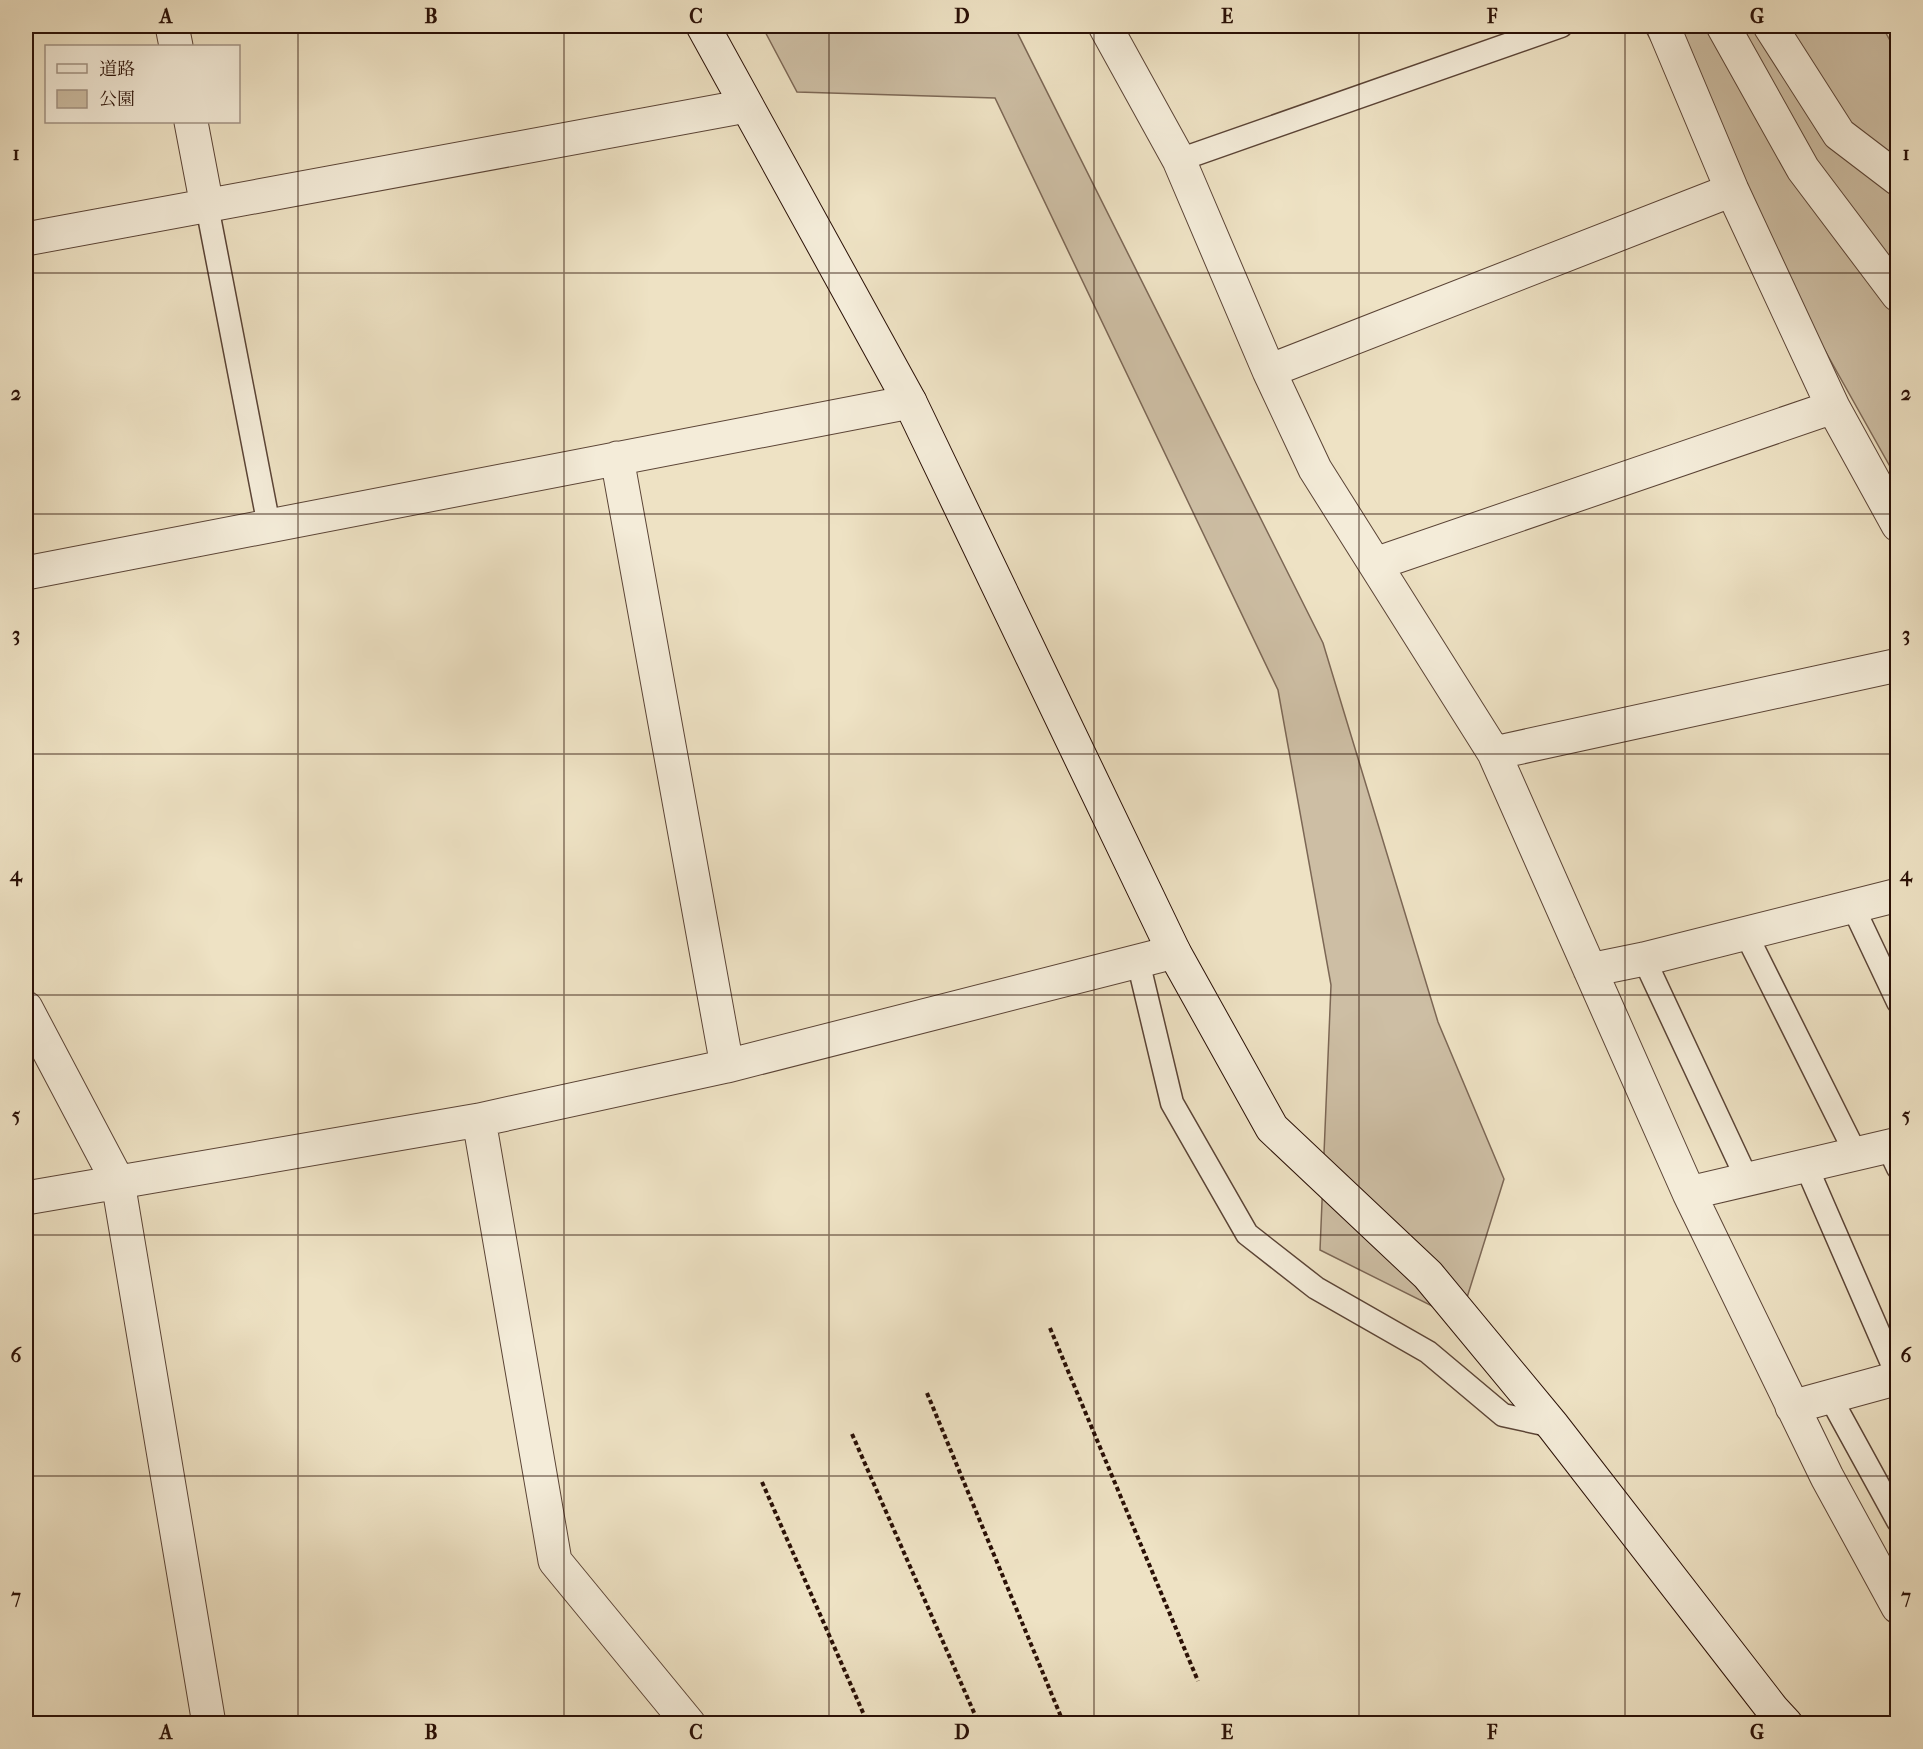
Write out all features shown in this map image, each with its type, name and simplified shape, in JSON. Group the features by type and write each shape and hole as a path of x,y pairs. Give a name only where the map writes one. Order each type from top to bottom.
{"street":[{"path":"172,26 176,45"},
{"path":"703,26 910,402 1173,952 1272,1128 1428,1275 1553,1426 1786,1724"},
{"path":"1106,26 1179,160 1269,371 1315,470 1494,753 1689,1194 1792,1407 1898,1607"},
{"path":"1663,26 1732,190 1833,407 1898,525"},
{"path":"1723,26 1803,169 1898,295"},
{"path":"1770,26 1839,134 1898,179"},
{"path":"26,239 746,106"},
{"path":"191,123 207,206"},
{"path":"1269,371 1732,190"},
{"path":"26,573 910,402"},
{"path":"1375,564 1833,407"},
{"path":"617,458 727,1066"},
{"path":"1494,753 1898,664"},
{"path":"1590,970 1644,959 1898,895"},
{"path":"26,1198 479,1120 727,1066 1173,952"},
{"path":"26,1008 117,1182 209,1724"},
{"path":"479,1120 555,1561 689,1724"},
{"path":"1689,1194 1747,1179 1807,1168 1856,1154 1894,1153"},
{"path":"1792,1407 1898,1377"}],"lane":[{"path":"1179,160 1562,26"},
{"path":"207,206 269,526"},
{"path":"1853,907 1898,1002"},
{"path":"1746,934 1856,1154"},
{"path":"1644,959 1747,1179"},
{"path":"1138,961 1172,1103 1247,1234 1316,1288 1428,1352 1503,1416 1553,1426"},
{"path":"1807,1168 1898,1377"},
{"path":"1830,1397 1898,1521"}],"path":[{"path":"1050,1328 1198,1681"},
{"path":"927,1393 1064,1724"},
{"path":"852,1434 979,1724"},
{"path":"762,1482 868,1724"}],"green space":[{"path":"762,26 1014,26 1323,643 1438,1022 1504,1179 1460,1320 1320,1250 1331,985 1278,690 995,98 797,92"},
{"path":"1643,26 1882,26 1898,55 1897,479"}]}
